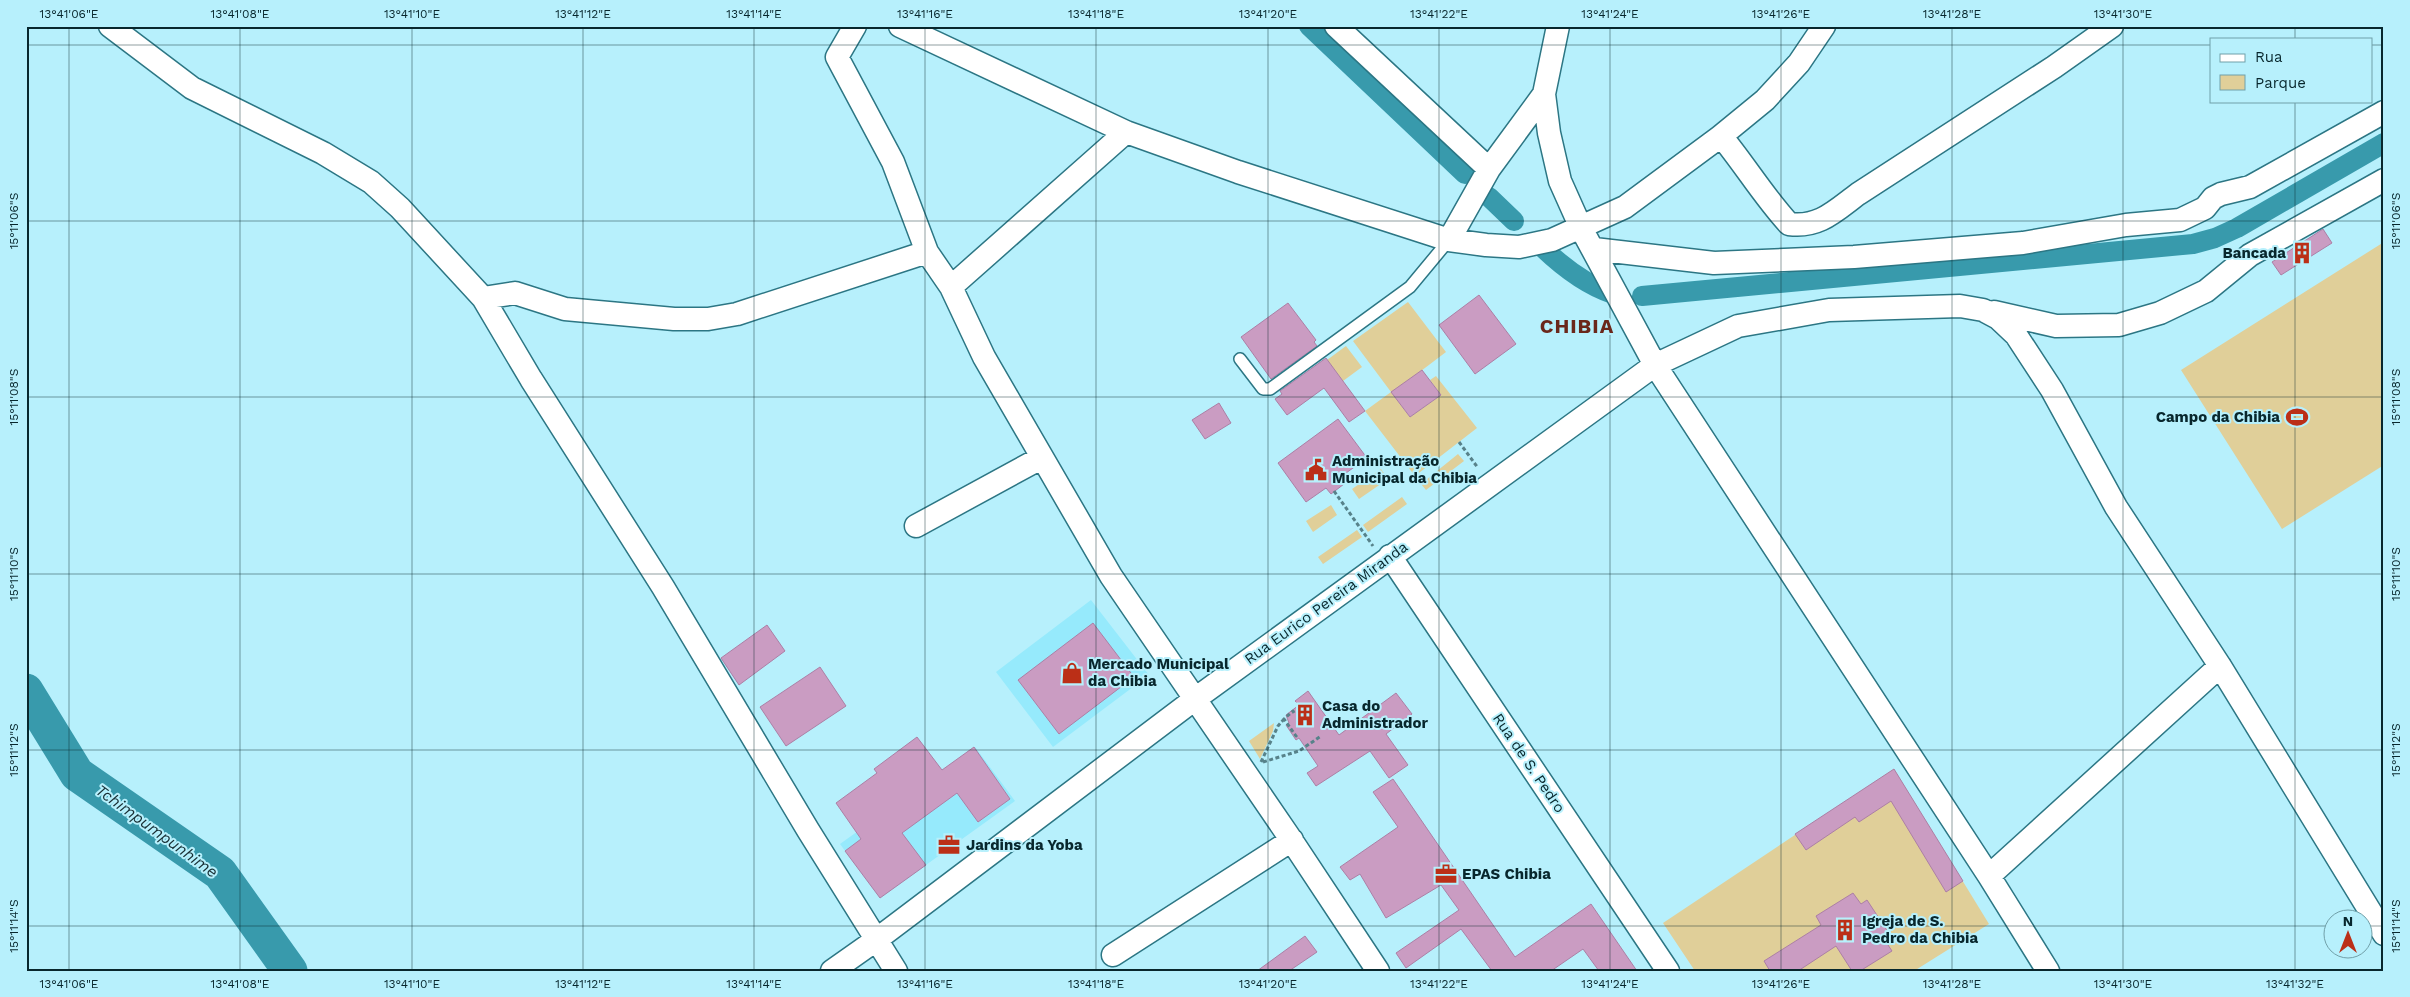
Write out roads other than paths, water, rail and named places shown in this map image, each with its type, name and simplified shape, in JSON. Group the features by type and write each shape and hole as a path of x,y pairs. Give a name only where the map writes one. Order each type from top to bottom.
{"street":[{"path":"110,26 192,88 323,153 371,182 400,208 483,298 531,379 663,587 896,971"},
{"path":"855,26 837,57 894,162 927,252 951,288 984,357 1041,458 1132,610 1194,699 1254,767 1292,840 1378,971"},
{"path":"900,26 1126,132 1238,172 1449,240 1486,245 1519,246 1552,240 1625,207 1721,136 1777,87 1799,63 1824,26"},
{"path":"1336,26 1489,169"},
{"path":"1721,136 1752,174 1774,208 1789,224 1812,225 1832,214 1858,194 2112,26"},
{"path":"1553,29 1544,94 1549,133 1560,182 1581,228 1655,364 1990,876 2048,971"},
{"path":"1449,240 1489,169 1544,94"},
{"path":"1594,249 1714,263 1845,257 2023,243 2126,225 2180,220 2205,208 2213,198 2221,194 2250,187 2384,112"},
{"path":"951,288 1126,132"},
{"name":"Rua Eurico Pereira Miranda","path":"832,971 876,940 1194,699 1655,364 1738,326 1829,310 1960,306 2056,326 2119,325 2160,313 2206,291 2250,255 2384,180"},
{"path":"483,298 515,294 565,309 674,319 708,319 737,314 927,252"},
{"path":"1983,310 1998,318 2016,335 2052,390 2116,507 2220,666 2384,934"},
{"path":"916,526 1041,458"},
{"name":"Rua de S. Pedro","path":"1387,559 1668,971"},
{"path":"1990,876 2220,666"},
{"path":"1113,955 1292,840"}],"lane":[{"path":"1240,359 1258,386 1263,389 1270,389 1410,287 1449,240"}],"waterway":[{"path":"1309,26 1465,174"},
{"path":"1642,296 2193,244 2215,238 2237,228 2384,143"},
{"path":"1489,197 1514,221"},
{"path":"1543,248 1576,275 1594,286 1613,294"},
{"name":"Tchimpumpunhime","path":"26,691 77,774 220,873 290,971"}],"place":[{"name":"Bancada","path":"2302,253"},
{"name":"Campo da Chibia","path":"2297,417"},
{"name":"Administração Municipal da Chibia","path":"1316,470"},
{"name":"Mercado Municipal da Chibia","path":"1072,673"},
{"name":"Casa do Administrador","path":"1305,715"},
{"name":"Jardins da Yoba","path":"949,845"},
{"name":"EPAS Chibia","path":"1446,874"},
{"name":"Igreja de S. Pedro da Chibia","path":"1845,930"}],"district":[{"name":"CHIBIA","path":"1577,326"}]}
